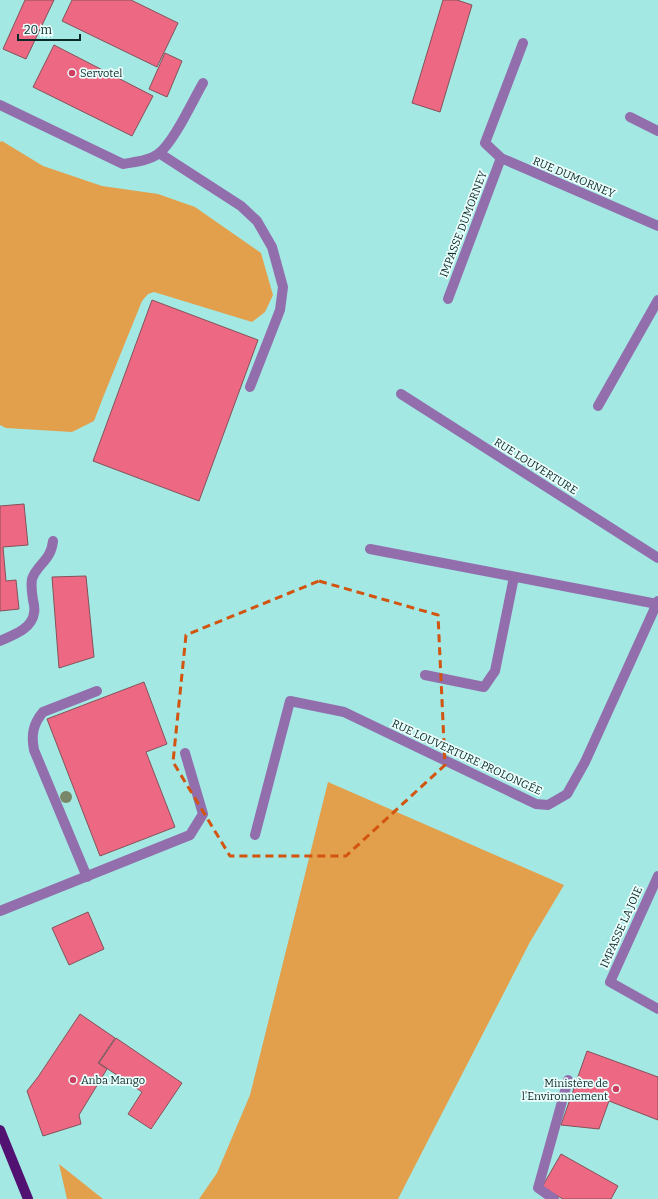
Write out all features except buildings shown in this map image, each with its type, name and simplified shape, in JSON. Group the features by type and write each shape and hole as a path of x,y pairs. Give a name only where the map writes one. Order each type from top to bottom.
{"main road":[{"path":"0,1130 28,1199"}],"street":[{"name":"RUE DUMORNEY","path":"523,43 485,143 501,158 658,226"},
{"path":"0,105 123,164 144,160 159,153 170,141 203,83"},
{"path":"630,117 658,131"},
{"path":"159,153 241,206 257,221 272,247 283,287 280,310 250,387"},
{"name":"IMPASSE DUMORNEY","path":"448,299 501,158"},
{"path":"598,406 658,300"},
{"name":"RUE LOUVERTURE","path":"401,394 658,558"},
{"path":"0,641 22,630 32,621 34,612 32,579 49,557 53,542"},
{"path":"370,549 657,603"},
{"path":"425,675 484,687 495,671 514,577"},
{"name":"RUE LOUVERTURE PROLONGÉE","path":"255,835 290,701 344,712 536,804 548,805 567,794 585,762 657,603"},
{"path":"87,877 34,750 32,740 33,728 43,712 97,691"},
{"path":"0,911 190,835 203,814 185,753"},
{"name":"IMPASSE LA JOIE","path":"658,876 610,982 658,1009"},
{"path":"554,1199 538,1188 568,1080"}],"highlighted area":[{"path":"319,581 438,615 445,765 346,856 230,856 173,762 186,635"}],"shaded area":[{"path":"2,141 43,166 102,186 158,194 195,207 261,253 273,295 265,312 252,322 154,292 148,294 142,301 94,421 72,432 6,428 0,425 0,142"},
{"path":"328,782 564,885 530,942 398,1199 199,1199 217,1173 250,1095"},
{"path":"59,1164 103,1199 67,1199"}],"place":[{"name":"Servotel","path":"72,73"},
{"name":"Anba Mango","path":"73,1080"},
{"name":"Ministère de l'Environnement","path":"616,1089"}]}
